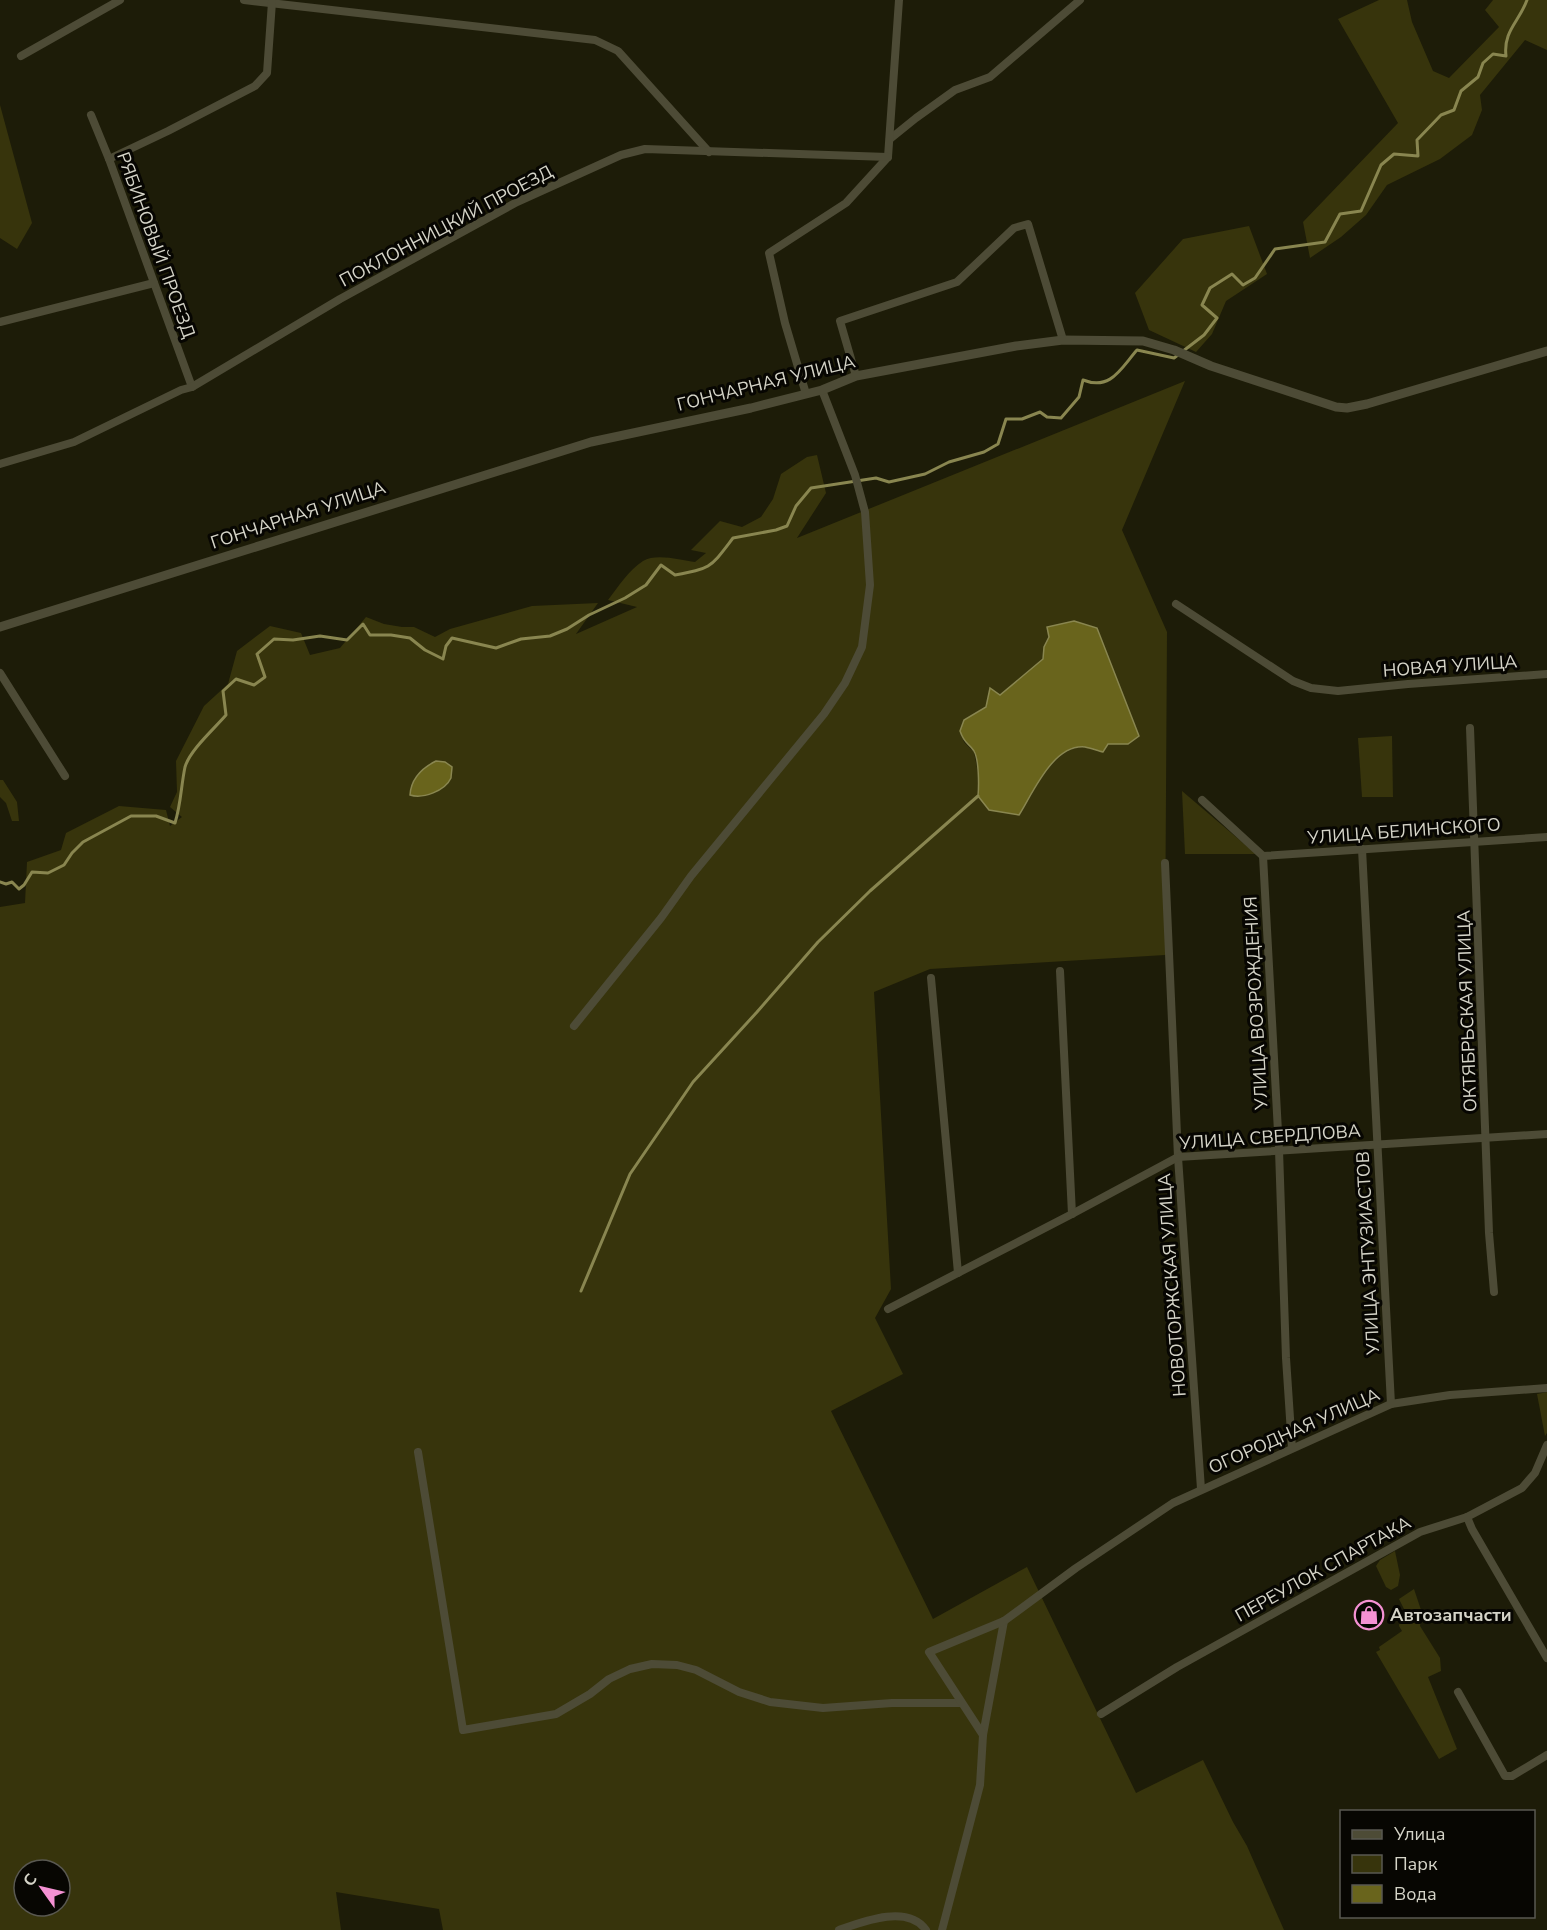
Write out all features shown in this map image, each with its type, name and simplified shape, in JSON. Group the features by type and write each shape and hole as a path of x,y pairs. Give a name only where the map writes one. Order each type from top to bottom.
{"street":[{"path":"21,56 120,0"},
{"path":"244,0 595,40 618,51 709,152"},
{"path":"806,394 785,323 769,253 846,202 888,157 899,0"},
{"path":"890,139 955,90 990,77 1080,0"},
{"path":"109,159 255,86 267,72 272,2"},
{"name":"РЯБИНОВЫЙ ПРОЕЗД","path":"91,115 192,387"},
{"name":"ПОКЛОННИЦКИЙ ПРОЕЗД","path":"0,464 74,442 181,390 192,387 340,299 517,202 621,155 645,149 888,157"},
{"path":"856,376 840,321 957,282 1014,228 1028,224 1063,339"},
{"path":"0,322 154,283"},
{"name":"ГОНЧАРНАЯ УЛИЦА","path":"0,627 591,441 751,408 822,390 856,376 1016,346 1063,339 1130,339 1156,344 1211,366 1319,402 1347,408 1547,351"},
{"path":"574,1026 662,918 691,876 824,714 845,683 862,647 870,585 865,512 855,475 822,390"},
{"name":"НОВАЯ УЛИЦА","path":"1176,604 1300,685 1323,691 1547,674"},
{"path":"0,673 65,777"},
{"name":"ОКТЯБРЬСКАЯ УЛИЦА","path":"1470,728 1489,1233 1494,1292"},
{"path":"1202,800 1263,856"},
{"name":"УЛИЦА БЕЛИНСКОГО","path":"1263,856 1547,837"},
{"name":"УЛИЦА ЭНТУЗИАСТОВ","path":"1362,849 1391,1404"},
{"name":"УЛИЦА ВОЗРОЖДЕНИЯ","path":"1263,856 1292,1448"},
{"name":"НОВОТОРЖСКАЯ УЛИЦА","path":"1165,863 1178,1156 1201,1489"},
{"path":"1060,971 1072,1214"},
{"path":"931,978 958,1273"},
{"name":"УЛИЦА СВЕРДЛОВА","path":"888,1309 1072,1214 1178,1156 1547,1134"},
{"name":"ОГОРОДНАЯ УЛИЦА","path":"961,1703 929,1652 1005,1621 1076,1568 1173,1503 1391,1404 1450,1395 1547,1388"},
{"name":"ПЕРЕУЛОК СПАРТАКА","path":"1101,1714 1177,1667 1420,1532 1467,1517 1522,1488 1535,1473 1547,1445"},
{"path":"418,1452 463,1730 556,1714 590,1694 609,1679 630,1669 652,1664 676,1665 696,1670 739,1692 770,1702 823,1708 892,1703 961,1703 983,1735"},
{"path":"1467,1517 1547,1658"},
{"path":"942,1930 980,1785 983,1735 1005,1621"},
{"path":"1458,1692 1505,1776 1512,1776 1547,1755"},
{"path":"839,1930 896,1915 912,1918 921,1923 926,1930"}],"green space":[{"path":"1379,0 1407,0 1412,22 1433,71 1449,78 1499,27 1485,10 1493,0 1547,0 1547,50 1525,40 1480,95 1482,110 1472,135 1440,159 1387,185 1366,215 1341,237 1310,258 1303,222 1398,123 1338,19"},
{"path":"0,105 32,223 17,249 0,238"},
{"path":"1249,226 1267,274 1226,301 1212,334 1196,352 1149,330 1135,293 1183,239"},
{"path":"1185,381 1122,530 1167,632 1165,955 930,969 874,992 891,1289 875,1318 903,1374 831,1411 933,1619 1027,1567 1136,1793 1203,1760 1247,1846 1284,1930 443,1930 439,1909 336,1892 341,1930 0,1930 0,907 25,903 27,862 61,850 66,833 119,806 166,810 170,826 182,817 170,807 177,792 176,761 204,706 228,684 237,651 270,626 301,633 310,655 340,648 366,617 384,624 414,627 435,637 450,629 532,606 598,603 576,634 637,607 608,600 624,579 643,561 669,558 695,562 706,553 691,550 720,521 742,527 761,517 773,499 781,474 807,457 817,455 826,493 797,538","holes":["1049,637 1128,744 1108,744 1103,752 1085,747 1066,752 1050,766 1028,801 980,783 974,752 964,742 960,731 964,720 986,707 991,689 1000,695 1043,659 1044,647"]},
{"path":"1392,736 1393,797 1362,797 1358,738"},
{"path":"0,780 3,780 17,802 19,821 12,821 6,803 0,797"},
{"path":"1182,791 1256,854 1185,854"},
{"path":"1547,1392 1547,1433 1545,1436 1537,1394"},
{"path":"1395,1551 1400,1575 1398,1586 1391,1590 1386,1587 1376,1566 1380,1560"},
{"path":"1414,1589 1422,1613 1420,1626 1440,1658 1441,1671 1428,1677 1457,1749 1439,1759 1376,1652 1380,1650 1379,1647 1402,1631 1399,1626 1400,1614 1405,1611 1399,1599"}],"water":[{"path":"1074,621 1097,628 1139,736 1128,744 1108,744 1103,752 1085,747 1074,748 1063,753 1045,772 1019,815 989,810 978,796 976,755 963,739 960,731 964,720 986,707 990,688 1000,695 1043,659 1044,647 1049,637 1047,627"},
{"path":"436,761 445,762 452,767 448,783 433,793 421,796 410,795 418,775"}],"waterway":[{"path":"0,882 6,884 12,882 19,889 32,872 48,873 64,865 83,842 131,816 156,816 175,823 188,760 226,715 223,691 236,679 254,685 265,677 257,654 274,639 293,640 320,636 347,640 363,624 370,635 410,638 425,650 443,659 446,646 452,638 496,648 521,639 550,636 646,585 661,565 675,575 704,568 714,561 733,538 787,526 796,506 811,488 876,478 889,482 925,474 949,462 984,452 998,444 1006,419 1022,419 1040,412 1047,417 1061,418 1079,397 1083,380 1093,383 1108,380 1137,350 1174,358 1204,335 1217,318 1202,305 1210,288 1232,274 1243,285 1255,278 1275,249 1325,242 1340,214 1361,211 1381,165 1394,154 1418,156 1417,140 1441,115 1454,110 1461,91 1478,77 1483,63 1493,54 1506,56 1509,33 1527,0"},
{"path":"581,1291 630,1174 693,1082 818,942 870,891 978,796"}],"place":[{"name":"Автозапчасти","path":"1369,1615"}]}
